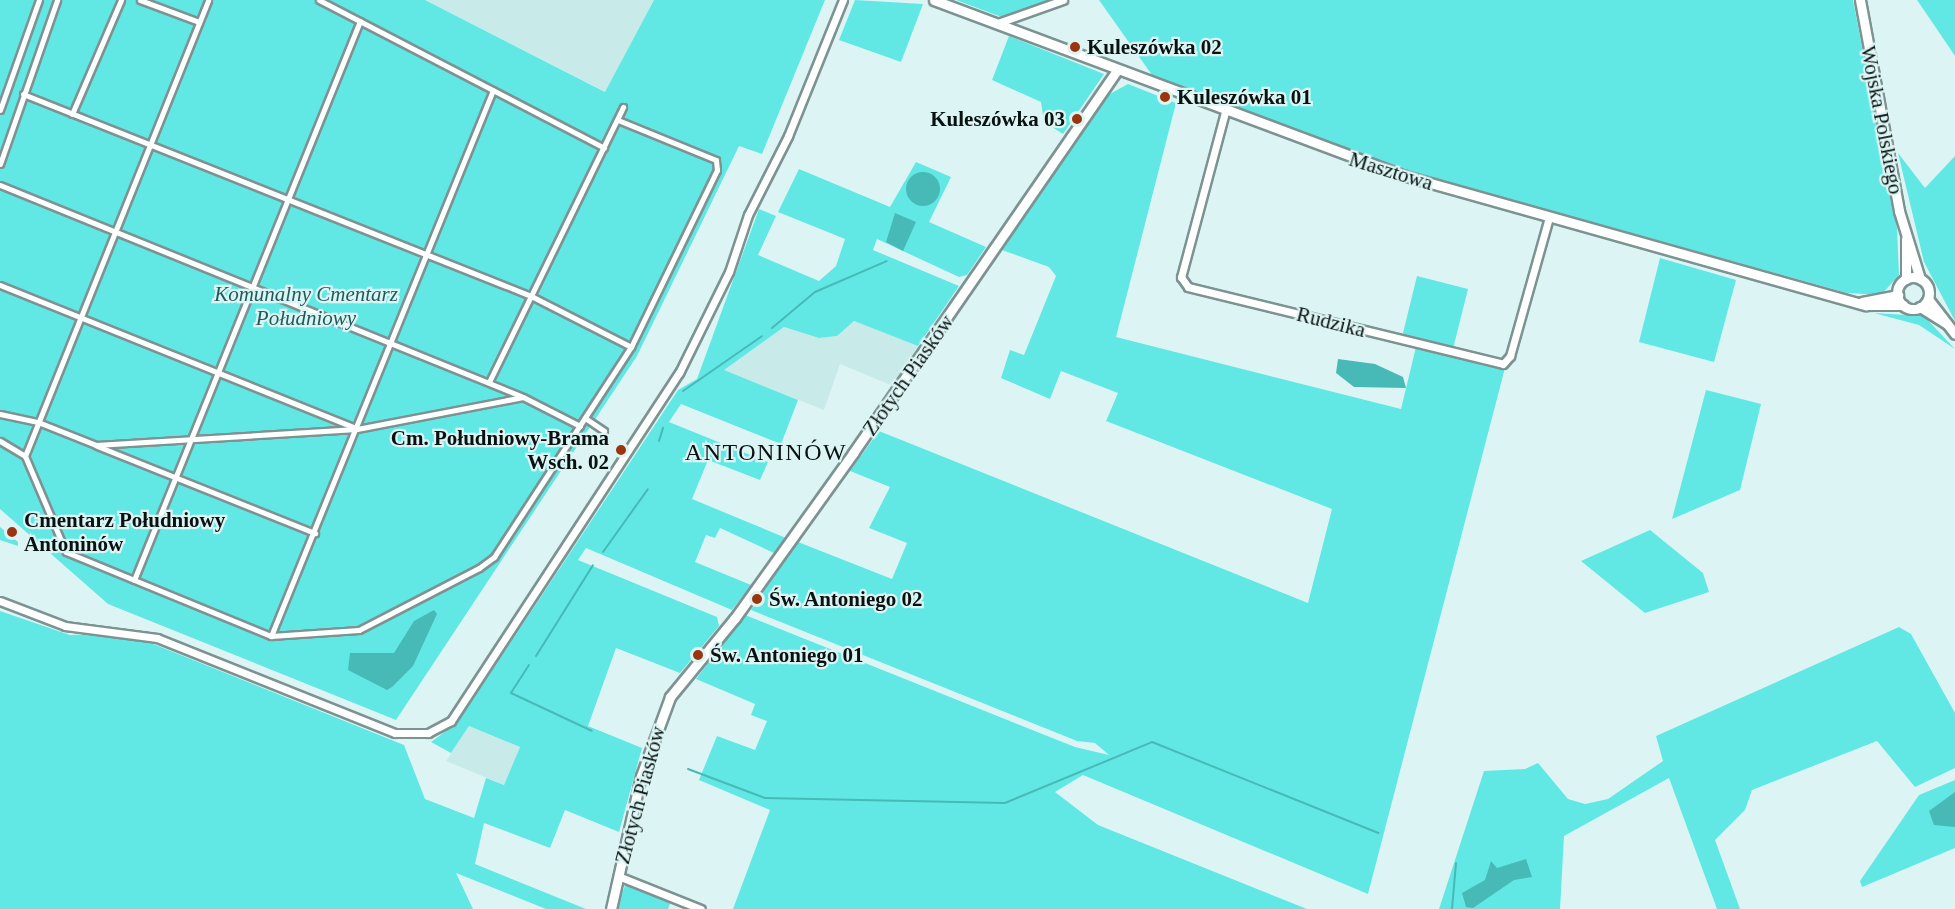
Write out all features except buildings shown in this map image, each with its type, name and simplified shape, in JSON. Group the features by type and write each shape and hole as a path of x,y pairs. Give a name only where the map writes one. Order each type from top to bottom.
{"street":[{"path":"0,110 39,0"},
{"path":"0,164 57,0"},
{"path":"72,114 121,0"},
{"path":"140,0 199,22"},
{"path":"25,456 208,0"},
{"path":"319,0 604,148"},
{"path":"0,601 65,626 157,638 395,733 428,733 451,721 679,373 729,272 748,215 785,144 843,0"},
{"name":"Masztowa","path":"934,0 1345,156 1549,217 1861,302 1903,305"},
{"path":"995,24 1063,0"},
{"name":"Wojska Polskiego","path":"1860,0 1906,239 1920,279"},
{"path":"134,580 360,21"},
{"name":"Złotych Piasków","path":"611,909 641,777 669,698 735,618 853,453 1117,70"},
{"path":"271,636 315,533 493,90"},
{"path":"23,94 531,296 631,347"},
{"path":"489,382 623,107"},
{"name":"Rudzika","path":"1225,112 1181,277 1188,287 1503,364 1510,356 1549,217"},
{"path":"0,441 25,456 66,552 271,636 359,630 479,568 494,557 631,347 717,170 716,160 618,120"},
{"path":"0,185 523,396 580,426"},
{"name":"Wojska Polskiego","path":"1906,239 1906,279"},
{"path":"1920,308 1928,299 1929,289 1920,279 1906,279 1898,295 1903,305 1920,308 1947,324"},
{"path":"0,285 357,429"},
{"name":"Masztowa","path":"1861,302 1898,295"},
{"path":"1928,299 1955,334"},
{"path":"96,446 357,429 523,396"},
{"path":"0,414 38,422 315,533"},
{"path":"585,418 604,431"},
{"path":"618,876 701,909"}],"shaded area":[{"path":"425,0 654,0 606,92"},
{"path":"923,172 935,177 940,189 935,201 923,206 911,201 906,189 911,177"},
{"path":"895,213 916,222 903,251 886,242"},
{"path":"854,321 918,346 893,386 840,364 824,410 723,370 784,327 819,338 837,336"},
{"path":"1338,359 1375,364 1403,377 1406,388 1354,387 1336,373"},
{"path":"434,610 437,614 413,666 392,687 387,690 348,670 350,653 394,653 414,621"},
{"path":"469,726 520,747 504,785 446,761"},
{"path":"1955,792 1955,827 1934,825 1929,811"},
{"path":"1526,859 1532,877 1514,880 1473,908 1466,907 1462,893 1485,880 1491,861 1497,868"}],"green space":[{"name":"Komunalny Cmentarz Południowy","path":"0,0 425,0 605,92 654,0 825,0 762,154 739,146 637,356 396,720 108,604 0,509"},
{"path":"855,0 923,4 901,62 839,40"},
{"path":"956,0 1052,0 1004,18"},
{"path":"1099,0 1853,0 1897,228 1899,275 1881,295 1847,293 1390,166 1152,75"},
{"path":"1917,0 1955,0 1955,56 1930,19"},
{"path":"1009,36 1104,74 1063,134 1044,122 1041,102 992,80"},
{"path":"1128,84 1176,103 1116,337 1401,409 1416,347 1505,368 1368,894 1083,775 1055,792 1098,825 1307,909 733,909 770,810 699,780 717,736 755,750 767,721 751,715 755,704 696,679 745,615 1075,747 1109,755 1095,743 1077,741 751,610 798,542 892,579 907,543 869,528 890,487 850,471 879,431 1308,603 1332,509 1106,421 1118,393 1061,371 1050,399 1001,378 1010,350 1024,355 1056,276 1049,267 1002,250 1108,95"},
{"path":"1898,153 1925,188 1955,156 1955,321 1924,262"},
{"path":"916,162 951,177 929,222 986,247 967,275 959,277 877,239 873,250 959,286 918,346 854,321 837,336 819,338 784,327 724,370 798,400 781,444 681,404 669,422 768,462 760,480 708,460 692,499 786,538 774,553 720,528 715,538 706,535 695,562 751,585 732,610 586,548 578,560 717,617 719,626 680,673 616,648 588,726 642,748 619,832 565,810 550,848 484,823 475,864 586,909 546,909 456,873 473,909 0,909 0,611 70,635 126,633 404,745 425,799 474,818 486,778 504,785 520,747 469,726 451,753 431,742 458,722 678,390 697,379 759,209 776,216 758,255 819,281 836,266 845,239 778,212 799,169 890,207"},
{"path":"1660,258 1736,280 1714,362 1639,342"},
{"path":"1417,276 1468,289 1453,349 1402,337"},
{"path":"1874,313 1924,316 1955,349 1919,325"},
{"path":"1706,390 1761,404 1740,490 1672,519"},
{"path":"0,527 18,542 18,546 0,540"},
{"path":"1650,530 1703,573 1709,592 1645,613 1581,561"},
{"path":"1899,627 1911,634 1955,713 1955,768 1915,787 1877,741 1752,790 1745,810 1715,840 1740,909 1717,909 1669,778 1564,836 1560,909 1439,909 1484,771 1525,769 1538,763 1568,799 1585,804 1608,799 1663,761 1656,736"},
{"path":"1955,780 1955,848 1862,887 1860,881 1919,795"},
{"path":"626,883 671,901 668,909 616,909"}],"waterway":[{"path":"772,328 815,292 887,261"},
{"path":"683,391 762,336"},
{"path":"659,441 663,428"},
{"path":"603,552 648,489"},
{"path":"536,656 593,565"},
{"path":"529,665 511,693 592,731"},
{"path":"688,769 765,798 1005,803 1152,742 1378,833"},
{"path":"1452,909 1456,863"}],"place":[{"name":"Kuleszówka 02","path":"1075,47"},
{"name":"Kuleszówka 01","path":"1165,97"},
{"name":"Kuleszówka 03","path":"1077,119"},
{"name":"Cm. Południowy-Brama Wsch. 02","path":"621,450"},
{"name":"Cmentarz Południowy Antoninów","path":"12,532"},
{"name":"Św. Antoniego 02","path":"757,599"},
{"name":"Św. Antoniego 01","path":"698,655"}],"district":[{"name":"ANTONINÓW","path":"766,453"}]}
